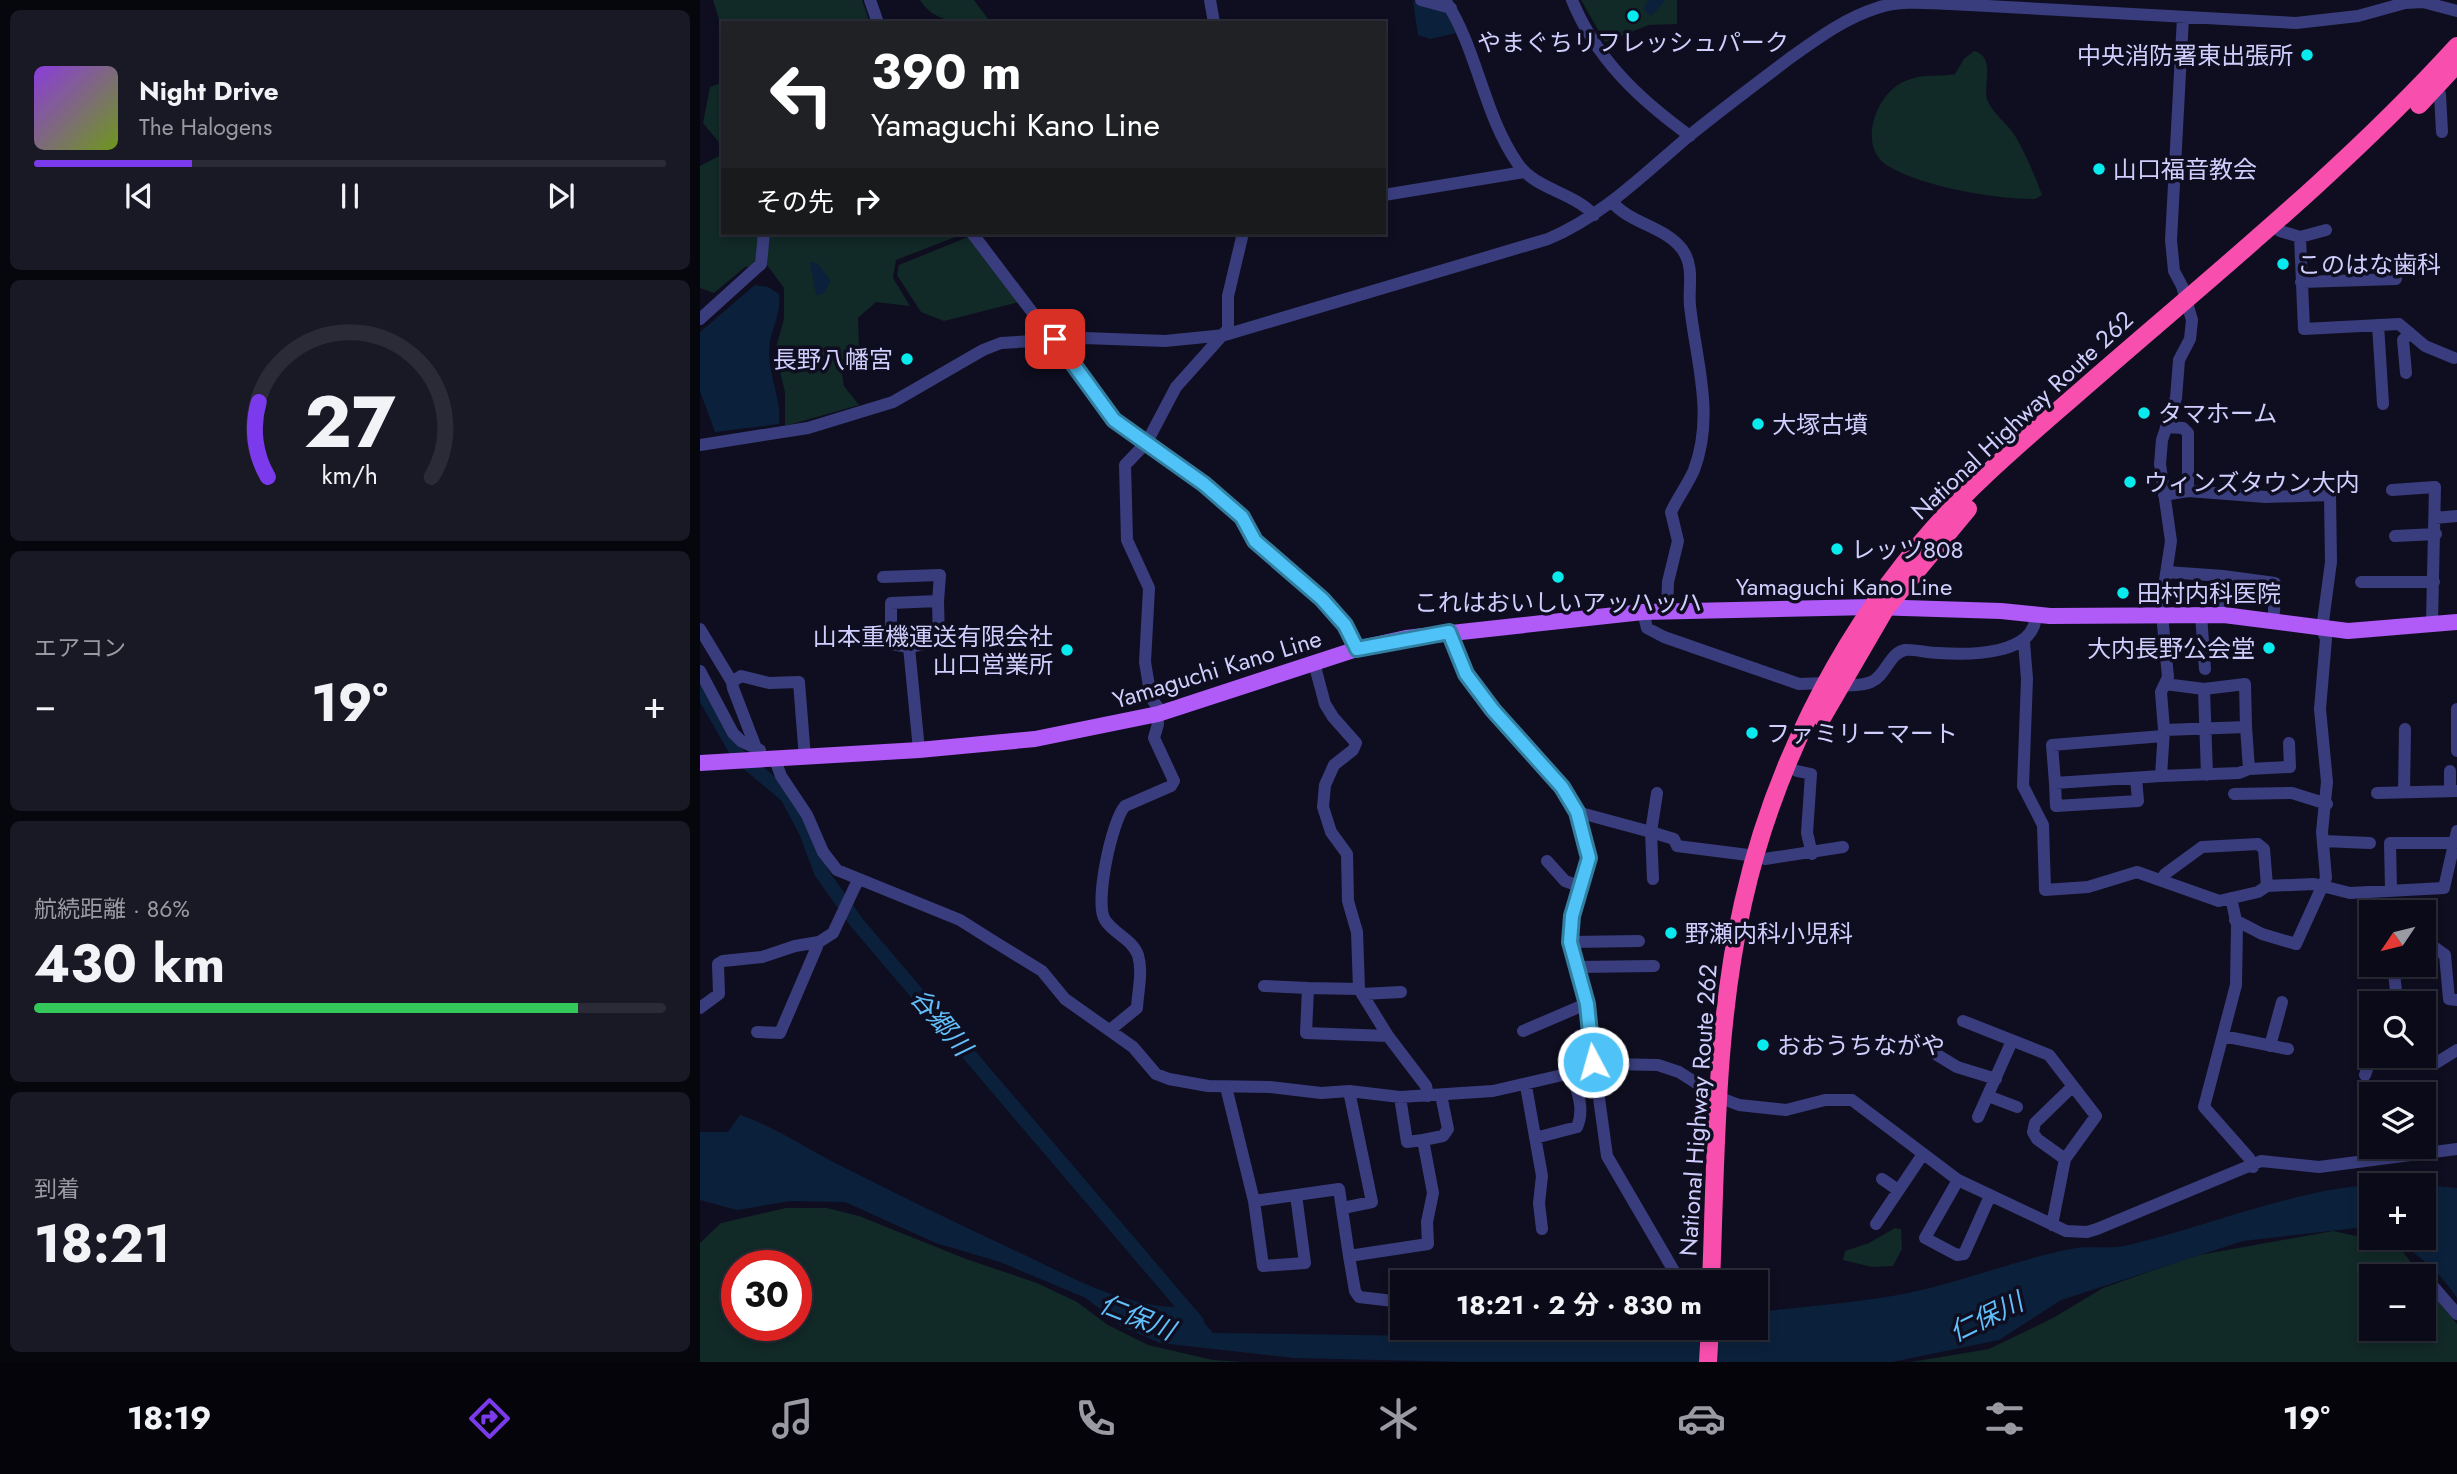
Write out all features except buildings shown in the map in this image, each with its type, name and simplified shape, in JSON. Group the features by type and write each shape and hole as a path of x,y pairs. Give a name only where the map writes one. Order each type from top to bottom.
{"highway":[{"name":"National Highway Route 262","path":"2276,227 2367,139 2457,46"},
{"name":"National Highway Route 262","path":"1760,858 1786,770 1832,685 1920,544 1982,480 2276,227 2381,141 2457,64"},
{"name":"National Highway Route 262","path":"1717,1270 1728,984 1744,900 1832,685"},
{"path":"1708,1362 1709,1340"},
{"path":"1719,1362 1720,1340"}],"main road":[{"name":"Yamaguchi Kano Line","path":"700,762 919,751 1035,739 1158,714 1357,649 1449,632 1643,612 1879,608 2036,614 2224,615 2348,631 2457,621"}],"street":[{"path":"870,0 877,21"},
{"path":"1210,0 1214,21"},
{"path":"1421,0 1449,3 1499,130 1524,172 1570,196 1594,215"},
{"path":"1572,0 1583,25 1619,77 1659,114 1690,136"},
{"path":"700,445 808,428 893,402 983,350 1001,343 1118,338 1166,341 1225,335 1549,239 1612,202 1731,102 1836,27 1879,7 1900,2 2101,6 2183,17 2296,23 2358,16 2404,3 2442,3 2457,11"},
{"path":"2161,776 2164,733 2161,692 2168,677 2164,615 2171,541 2160,464 2166,427 2176,398 2179,360 2192,330 2187,304 2174,271 2171,240 2183,17"},
{"path":"2435,88 2440,94 2442,132"},
{"path":"1386,195 1524,172"},
{"path":"1612,202 1631,218 1674,241 1683,250 1690,271 1689,296 1703,379 1704,410 1694,470 1671,512 1678,541 1668,582 1667,611"},
{"path":"2276,227 2300,237 2326,230"},
{"path":"700,319 761,264 764,235"},
{"path":"974,235 1114,420 1147,442 1242,517 1255,541 1322,599 1345,625 1357,649"},
{"path":"1111,1030 1137,1008 1140,963 1134,947 1106,922 1102,914 1102,883 1121,809 1171,786 1174,781 1154,738 1157,706 1151,698 1144,662 1149,588 1132,556 1125,513 1125,465 1147,442 1176,387 1225,335 1228,329 1228,296 1243,235"},
{"path":"2300,237 2304,330 2399,324 2425,346 2454,358"},
{"path":"2301,282 2396,279"},
{"path":"2378,324 2383,404"},
{"path":"2406,373 2403,340 2410,333"},
{"path":"2166,427 2183,428 2188,433 2188,491"},
{"path":"2392,490 2435,487 2432,623"},
{"path":"2164,495 2188,491 2266,497 2330,495 2331,562 2322,629 2326,639 2320,709 2327,804 2322,820 2323,886 2296,944 2262,934 2243,921 2235,920"},
{"path":"2435,518 2457,516"},
{"path":"2395,536 2436,534"},
{"path":"2167,572 2275,583 2274,612"},
{"path":"883,578 940,575 939,641 909,647 891,643 891,603 938,601"},
{"path":"2223,576 2224,615"},
{"path":"2361,582 2434,582"},
{"path":"1643,612 1647,628 1664,637 1799,684 1870,683 1884,673 1896,654 1905,650 1941,654 2000,650 2024,642"},
{"path":"2036,614 2036,623 2024,642 2027,679 2023,786 2043,825 2045,890 2088,887 2137,872 2211,898 2231,898 2267,886 2323,886 2350,893 2444,888 2456,837 2380,843 2323,841"},
{"path":"2201,615 2205,668"},
{"path":"700,629 732,682 765,757 807,815 829,863 859,880 960,920 1042,971 1065,999 1133,1047 1156,1074 1226,1087 1349,1091 1400,1097 1526,1086 1610,1064 1658,1065 1679,1072 1723,1100 1786,1110 1825,1100 1852,1100 1958,1180 2066,1231 2087,1232 2252,1165 2272,1160 2301,1166 2330,1167 2457,1149"},
{"path":"1449,632 1466,674 1493,710 1562,787 1577,812 1589,858 1572,916 1570,942 1587,1004 1607,1156 1674,1270"},
{"path":"909,647 919,751"},
{"path":"1314,663 1325,704 1356,743 1353,750 1334,765 1325,785 1323,807 1331,832 1347,854 1348,901 1358,944 1360,992 1388,1035 1435,1095 1448,1129 1443,1136 1407,1142 1400,1097"},
{"path":"700,670 733,733 740,741 765,757"},
{"path":"732,682 746,676 769,683 799,682 805,758"},
{"path":"2165,684 2204,689 2245,684 2249,769"},
{"path":"2204,689 2207,775"},
{"path":"2456,751 2457,709"},
{"path":"2136,778 2138,801 2056,806 2052,745 2246,727"},
{"path":"2404,791 2405,729"},
{"path":"2055,783 2290,768 2289,743"},
{"path":"1797,771 1811,774 1807,833 1812,854"},
{"path":"2377,793 2454,791 2450,771"},
{"path":"1653,879 1651,832 1657,793"},
{"path":"2234,794 2292,793 2327,804"},
{"path":"1577,812 1674,839 1677,846 1760,858 1812,854 1843,847"},
{"path":"2380,843 2391,889"},
{"path":"2161,880 2196,849 2258,844 2264,849 2267,886"},
{"path":"1547,861 1565,881 1582,887"},
{"path":"700,1008 719,994 716,973 718,964 723,961 762,957 795,946 819,942 833,933 859,880"},
{"path":"2231,898 2235,920 2236,985 2204,1107 2252,1165"},
{"path":"1570,942 1639,941"},
{"path":"757,1032 780,1033 819,942"},
{"path":"2436,949 2445,955 2449,999 2457,1000"},
{"path":"1577,967 1654,966"},
{"path":"2394,977 2396,991"},
{"path":"1264,985 1401,992"},
{"path":"1308,988 1306,1033 1388,1035"},
{"path":"2270,1046 2282,1002"},
{"path":"1523,1031 1587,1004"},
{"path":"1963,1021 2049,1055 2096,1116 2065,1159 2052,1225"},
{"path":"2223,1037 2288,1049"},
{"path":"1978,1117 2012,1041"},
{"path":"2436,1063 2457,1050"},
{"path":"1934,1053 1957,1067 1996,1079"},
{"path":"2365,1075 2367,1068"},
{"path":"1535,1138 1577,1126 1581,1118 1581,1102 1572,1073"},
{"path":"1526,1086 1542,1176 1539,1203 1542,1229"},
{"path":"2065,1159 2037,1139 2033,1132 2035,1123 2073,1086"},
{"path":"1226,1087 1254,1201 1264,1266 1304,1263 1296,1195"},
{"path":"1343,1208 1372,1202 1349,1091"},
{"path":"1988,1096 2017,1107"},
{"path":"1349,1256 1428,1244 1427,1222 1433,1193 1423,1140"},
{"path":"1875,1224 1923,1154"},
{"path":"1882,1179 1898,1190"},
{"path":"1958,1180 1925,1238 1957,1255 1964,1254 1990,1196"},
{"path":"1254,1201 1339,1189 1354,1291 1359,1297 1390,1301"},
{"path":"2436,1290 2457,1314"}],"green space":[{"path":"713,0 862,0 869,21 721,21 721,26"},
{"path":"920,0 974,0 988,19 993,21 952,21 927,9"},
{"name":"やまぐちリフレッシュパーク","path":"1581,0 1677,0 1677,24 1649,25 1605,42"},
{"path":"1974,51 1981,54 1987,65 1986,93 1989,104 2014,134 2034,174 2042,195 2035,199 1980,194 1920,180 1888,166 1879,158 1873,147 1873,122 1884,98 1893,89 1917,77 1955,74 1964,59"},
{"path":"721,83 721,145 703,123 710,87"},
{"path":"721,155 721,235 960,235 896,260 893,278 910,306 876,302 858,318 859,351 841,368 844,386 859,405 785,426 785,392 775,351 784,319 784,288 767,265 745,267 714,293 700,288 700,166"},
{"path":"968,237 1019,302 944,321 921,312 897,275 899,265"},
{"path":"786,1208 827,1208 859,1216 966,1259 1037,1283 1077,1302 1108,1325 1148,1345 1213,1360 1245,1362 700,1362 700,1243 721,1223"},
{"path":"1895,1228 1901,1229 1902,1249 1893,1266 1872,1267 1843,1260 1845,1251 1869,1243"},
{"path":"2333,1231 2359,1237 2359,1250 2402,1250 2412,1264 2359,1264 2359,1341 2436,1341 2436,1296 2457,1324 2457,1362 1911,1362 1989,1349 2053,1318 2103,1288 2194,1256"}],"water":[{"path":"1648,0 1665,1 1651,16 1643,9"},
{"path":"1413,1 1446,12 1456,33 1430,39 1418,35"},
{"path":"810,262 817,263 831,281 824,293 816,295"},
{"path":"755,285 768,287 779,294 779,307 769,352 779,424 715,432 700,391 700,332"},
{"name":"仁保川","path":"740,1115 753,1120 912,1201 1091,1286 1130,1300 1170,1307 1190,1307 1213,1333 1390,1336 1390,1340 1768,1340 1768,1311 1915,1292 2048,1254 2078,1248 2129,1245 2274,1203 2348,1187 2359,1186 2359,1229 2243,1241 2061,1300 1999,1340 1892,1362 1468,1362 1294,1358 1160,1343 1121,1326 1086,1298 1000,1262 936,1243 845,1202 790,1201 737,1210 700,1200 700,1132 728,1132"},
{"path":"2436,1186 2457,1188 2457,1298 2436,1272 2436,1264 2427,1264 2410,1250 2436,1250"}],"waterway":[{"name":"谷郷川","path":"700,688 739,756 787,796 806,832 821,872 857,923 1197,1322"}],"place":[{"name":"やまぐちリフレッシュパーク","path":"1633,16"},
{"name":"中央消防署東出張所","path":"2307,55"},
{"name":"山口福音教会","path":"2099,169"},
{"name":"このはな歯科","path":"2283,264"},
{"name":"長野八幡宮","path":"907,359"},
{"name":"タマホーム","path":"2144,413"},
{"name":"大塚古墳","path":"1758,424"},
{"name":"ウィンズタウン大内","path":"2130,482"},
{"name":"レッツ808","path":"1837,549"},
{"name":"これはおいしいアッハッハ","path":"1558,577"},
{"name":"田村内科医院","path":"2123,593"},
{"name":"大内長野公会堂","path":"2269,648"},
{"name":"山本重機運送有限会社 山口営業所","path":"1067,650"},
{"name":"ファミリーマート","path":"1752,733"},
{"name":"野瀬内科小児科","path":"1671,933"},
{"name":"おおうちながや","path":"1763,1045"}],"route":[{"path":"1055,339 1114,420 1204,484 1242,517 1255,541 1322,599 1345,625 1357,649 1449,632 1458,660 1466,674 1493,710 1562,787 1577,812 1589,858 1588,870 1572,916 1570,942 1587,1004 1593,1062"}]}
